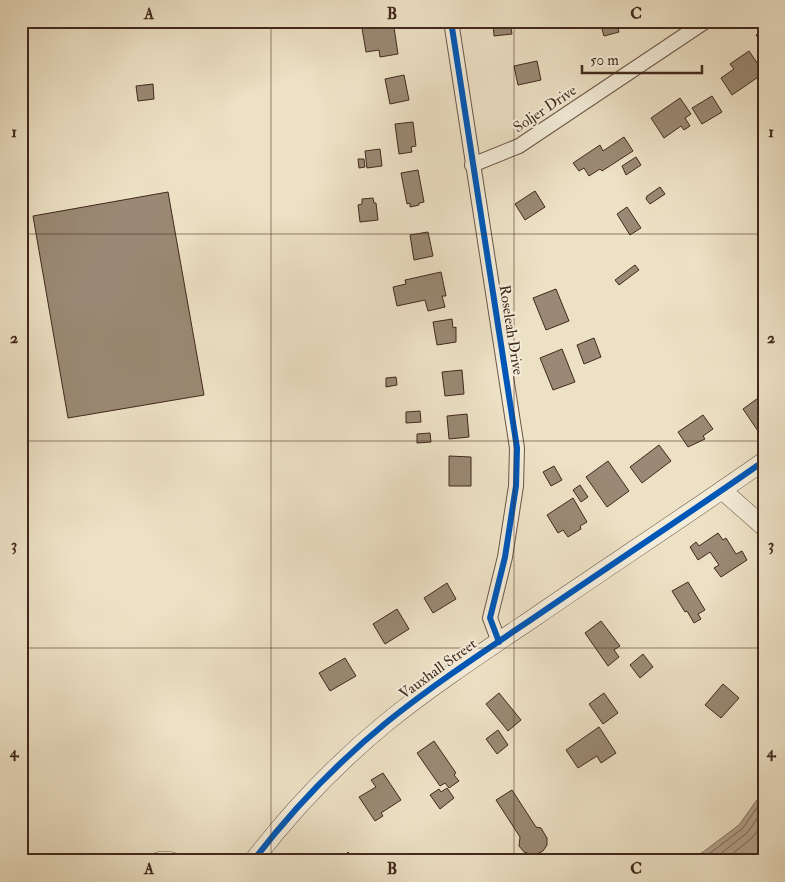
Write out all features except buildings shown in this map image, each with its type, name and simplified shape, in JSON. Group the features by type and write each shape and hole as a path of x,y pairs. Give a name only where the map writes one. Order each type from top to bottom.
{"street":[{"name":"Roseleah Drive","path":"451,21 517,448 516,486 505,557 490,618 498,642"},
{"name":"Soljer Drive","path":"472,166 519,146 706,21"},
{"name":"Vauxhall Street","path":"253,861 299,806 337,766 424,693 764,461"},
{"path":"722,490 764,527"},
{"path":"159,861 171,861"}],"water":[{"path":"764,790 764,861 688,861 739,825"}],"cycle path":[{"path":"451,21 517,448 516,486 505,557 490,618 499,642"},
{"path":"253,861 299,805 368,738 404,708 477,656 764,461"}]}
